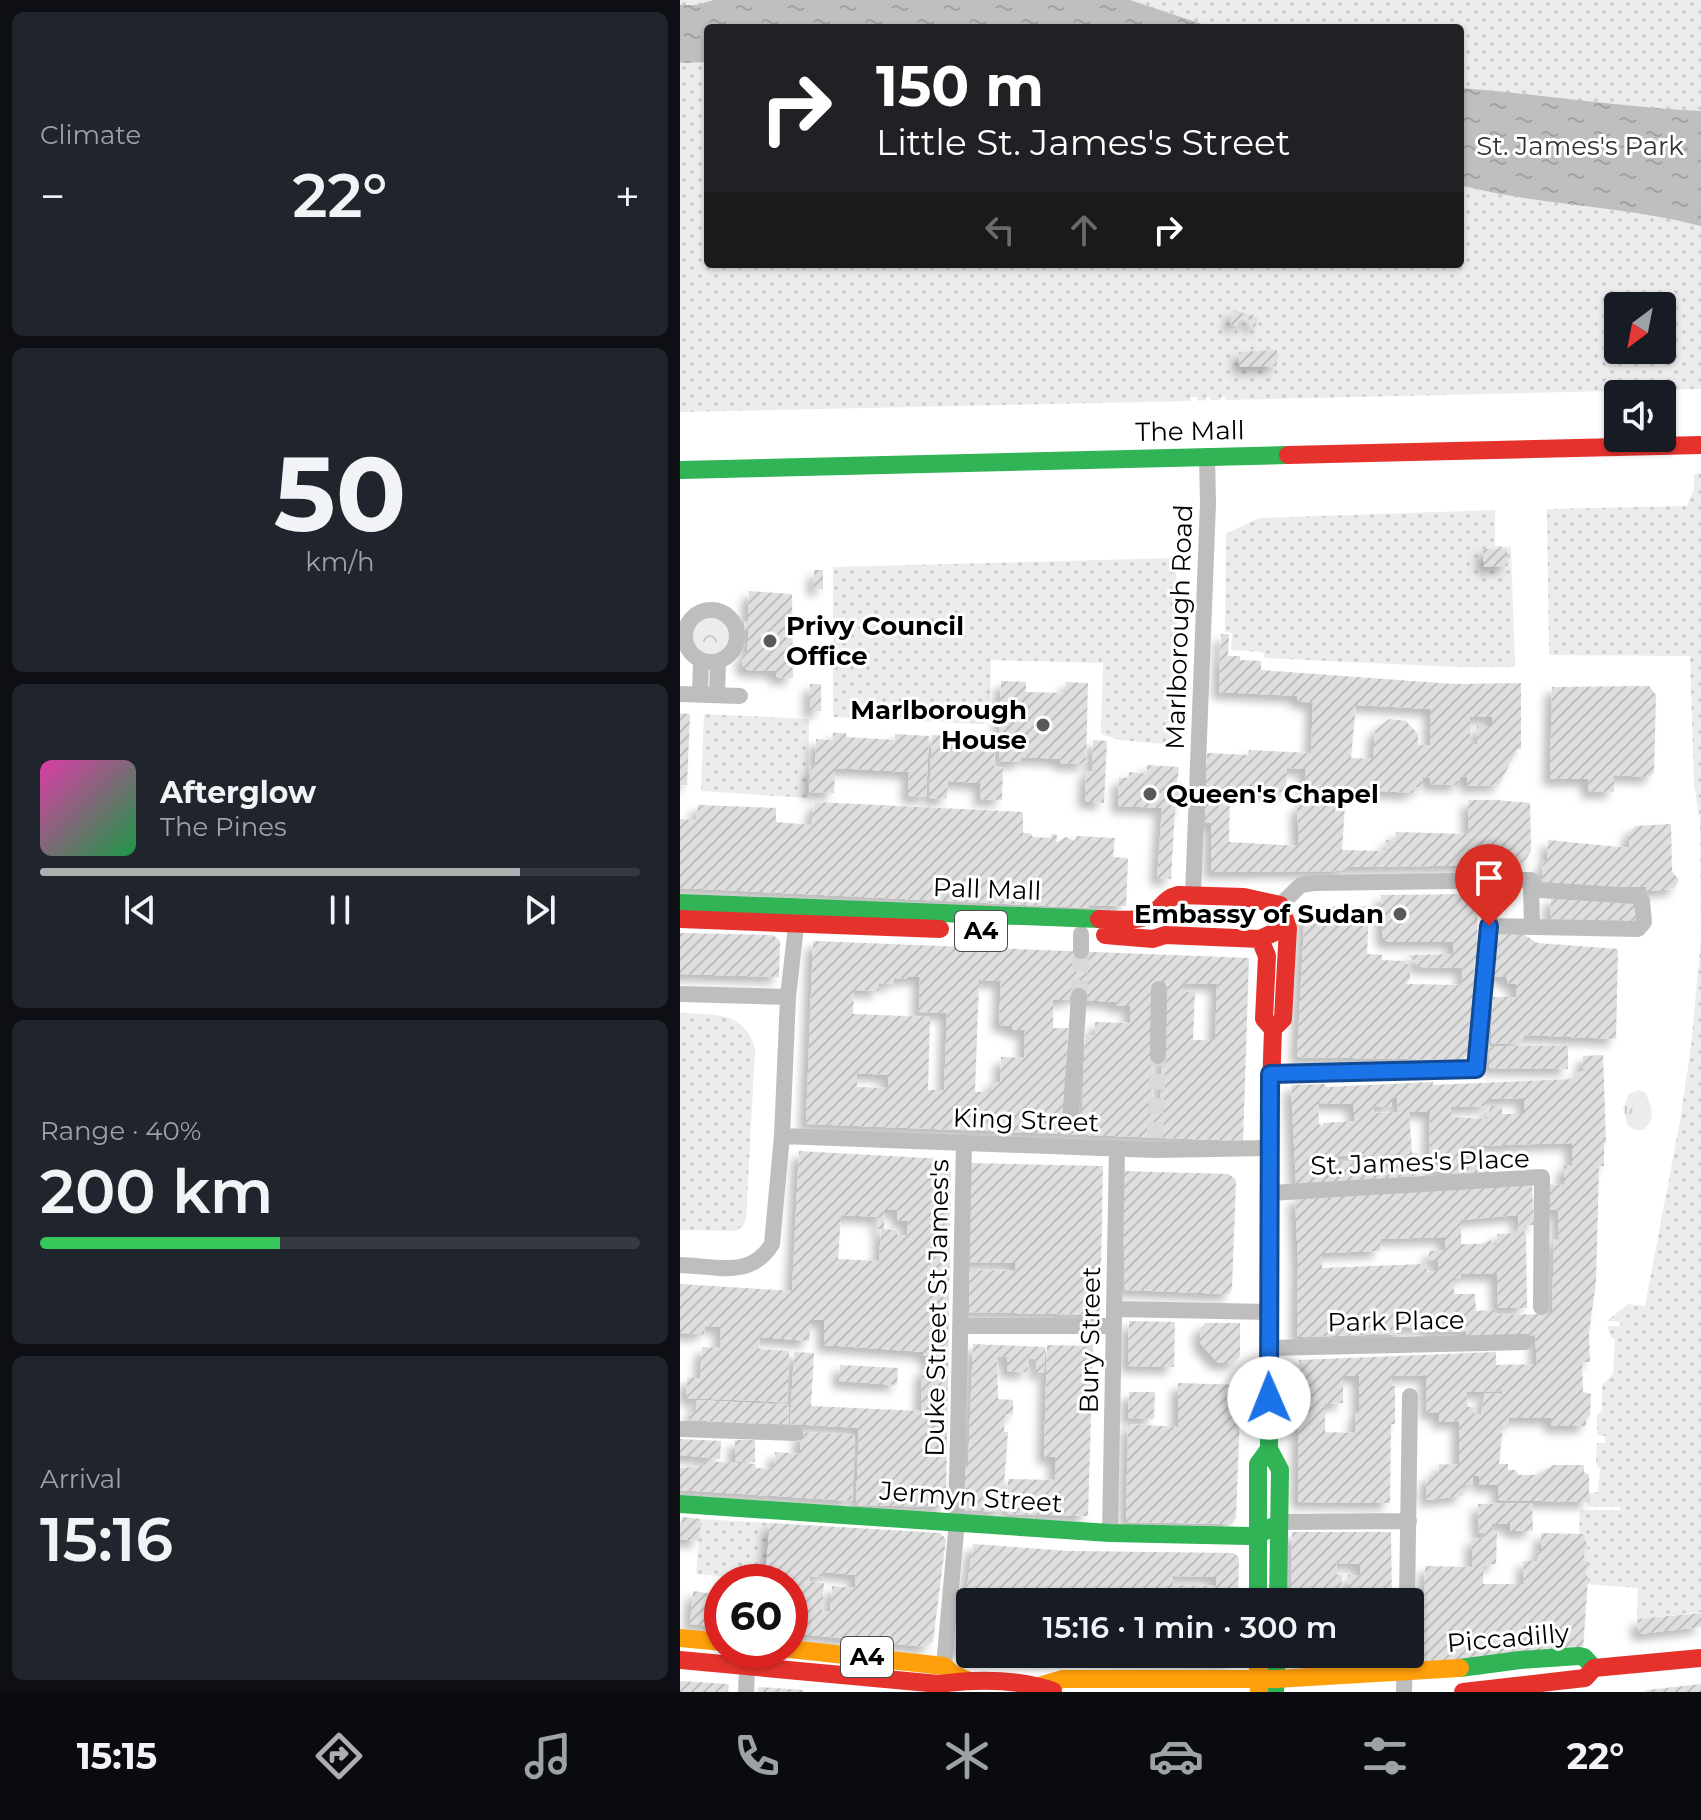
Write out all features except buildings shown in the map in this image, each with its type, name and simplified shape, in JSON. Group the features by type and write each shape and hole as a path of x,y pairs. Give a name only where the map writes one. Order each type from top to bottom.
{"main road":[{"name":"The Mall","path":"680,470 1701,445"},
{"name":"Pall Mall","path":"680,919 797,915 1135,920 1148,917 1169,898 1193,895 1265,898 1282,911"},
{"name":"Pall Mall","path":"680,903 1081,943 1153,939 1165,935 1260,939"},
{"path":"1158,910 1157,920 1165,935"},
{"path":"1273,1029 1264,1019 1267,956 1260,939 1273,933 1282,911"},
{"path":"1278,1588 1280,1470 1269,1449 1269,1148 1273,1029 1283,1019 1288,928 1282,911"},
{"path":"1258,1588 1258,1464 1269,1449"},
{"name":"Jermyn Street","path":"680,1504 1110,1533 1259,1535"},
{"path":"1259,1535 1280,1522"},
{"path":"680,1638 704,1640"},
{"name":"Piccadilly","path":"808,1651 944,1666 967,1680"},
{"name":"Piccadilly","path":"1424,1662 1584,1657 1594,1668"},
{"path":"1545,1658 1549,1687"},
{"name":"Piccadilly","path":"1463,1692 1549,1687 1585,1678 1594,1668 1701,1658"},
{"name":"Piccadilly","path":"680,1660 704,1663"},
{"name":"Piccadilly","path":"758,1668 939,1684 967,1680 1047,1689 1063,1679 1090,1678 1267,1686 1375,1668"}],"street":[{"name":"Marlborough Road","path":"1193,895 1207,456"},
{"path":"708,695 709,661"},
{"path":"680,694 740,696"},
{"path":"1282,911 1301,885 1314,883 1531,880 1532,927"},
{"path":"1270,1074 1476,1069 1489,926 1635,929 1641,928 1644,922 1642,901 1635,896 1540,890 1531,885"},
{"path":"680,1265 746,1268 763,1257 772,1244 782,1136 788,997 797,915"},
{"path":"1158,1056 1159,989"},
{"path":"680,994 788,997"},
{"path":"1069,1134 1079,996"},
{"name":"King Street","path":"782,1136 964,1142 1069,1134 1117,1148 1154,1144 1269,1148"},
{"name":"Duke Street St James's","path":"944,1666 956,1521 964,1142"},
{"name":"Bury Street","path":"1110,1533 1117,1148"},
{"name":"St. James's Place","path":"1269,1193 1542,1177 1541,1307"},
{"path":"960,1326 1270,1312"},
{"name":"Park Place","path":"1268,1348 1525,1342"},
{"path":"1407,1588 1410,1396"},
{"path":"680,1429 795,1433"},
{"path":"1280,1522 1409,1521"},
{"path":"746,1692 747,1668"},
{"path":"1404,1692 1405,1668"}],"green space":[{"name":"St. James's Park","path":"680,0 1701,0 1701,389 1676,390 1676,380 1604,380 1604,391 1226,400 1222,396 1220,400 1206,397 1206,400 1198,401 1197,397 1191,397 1191,401 680,412"},
{"path":"1701,473 1701,939 1700,820 1694,784 1690,656 1549,655 1547,509 1687,506 1694,489 1694,474"},
{"path":"1495,510 1495,546 1511,547 1515,667 1265,658 1263,652 1231,650 1232,633 1225,632 1226,534 1259,518"},
{"path":"1176,558 1174,745 1120,740 1101,734 1103,663 991,660 989,716 984,724 833,717 833,567"},
{"path":"711,616 725,622 731,636 725,650 711,656 697,650 691,636 697,622"},
{"path":"704,714 809,719 808,798 701,791"},
{"path":"1701,939 1701,1612 1637,1619 1638,1588 1585,1584 1588,1568 1584,1551 1588,1548 1584,1534 1579,1534 1580,1510 1620,1510 1620,1507 1589,1507 1586,1504 1587,1494 1598,1492 1600,1469 1596,1464 1597,1443 1606,1443 1605,1436 1597,1435 1597,1415 1602,1410 1602,1385 1613,1374 1615,1339 1607,1326 1620,1326 1621,1322 1607,1321 1628,1304 1645,1306 1680,1121 1691,1047"},
{"path":"680,1013 716,1015 736,1021 744,1027 755,1049 746,1219 736,1231 680,1230"},
{"path":"1639,1090 1648,1098 1652,1115 1648,1125 1638,1131 1628,1126 1623,1108 1629,1094"},
{"path":"701,1519 770,1523 766,1564 704,1564 704,1575 696,1574"}],"water":[{"path":"714,0 1130,0 1202,24 704,24 704,62 682,63 680,5"},
{"path":"1464,88 1701,111 1701,226 1464,186"}],"tunnel":[{"path":"1079,996 1081,951"},
{"path":"1155,1138 1158,1056"}],"traffic: fast":[{"path":"680,470 1288,455"},
{"path":"680,903 1099,919"},
{"path":"1269,1297 1269,1449 1280,1470 1278,1588"},
{"path":"1258,1588 1258,1464 1269,1449"},
{"path":"680,1504 1110,1533 1249,1536 1259,1535 1271,1527"},
{"path":"1460,1668 1579,1656 1594,1668"},
{"path":"1275,1692 1276,1668"}],"traffic: slow":[{"path":"680,1638 704,1640"},
{"path":"808,1651 944,1666 967,1680"},
{"path":"1258,1668 1259,1692"},
{"path":"1039,1686 1063,1679 1276,1679 1460,1668"}],"traffic: jam":[{"path":"1288,455 1701,445"},
{"path":"1099,919 1146,917 1178,895 1244,897 1280,905 1288,928 1283,1019 1273,1029 1269,1297"},
{"path":"1105,935 1153,939 1165,935 1260,939 1273,933 1284,918"},
{"path":"680,919 940,929"},
{"path":"1260,939 1267,956 1264,1019 1273,1029"},
{"path":"1463,1692 1585,1678 1594,1668 1701,1658"},
{"path":"680,1660 939,1684 1011,1682 1053,1691"}],"place":[{"name":"Privy Council Office","path":"770,641"},
{"name":"Marlborough House","path":"1043,725"},
{"name":"Queen's Chapel","path":"1150,794"},
{"name":"Embassy of Sudan","path":"1400,914"}],"route":[{"path":"1269,1398 1270,1074 1476,1069 1489,926"}]}
